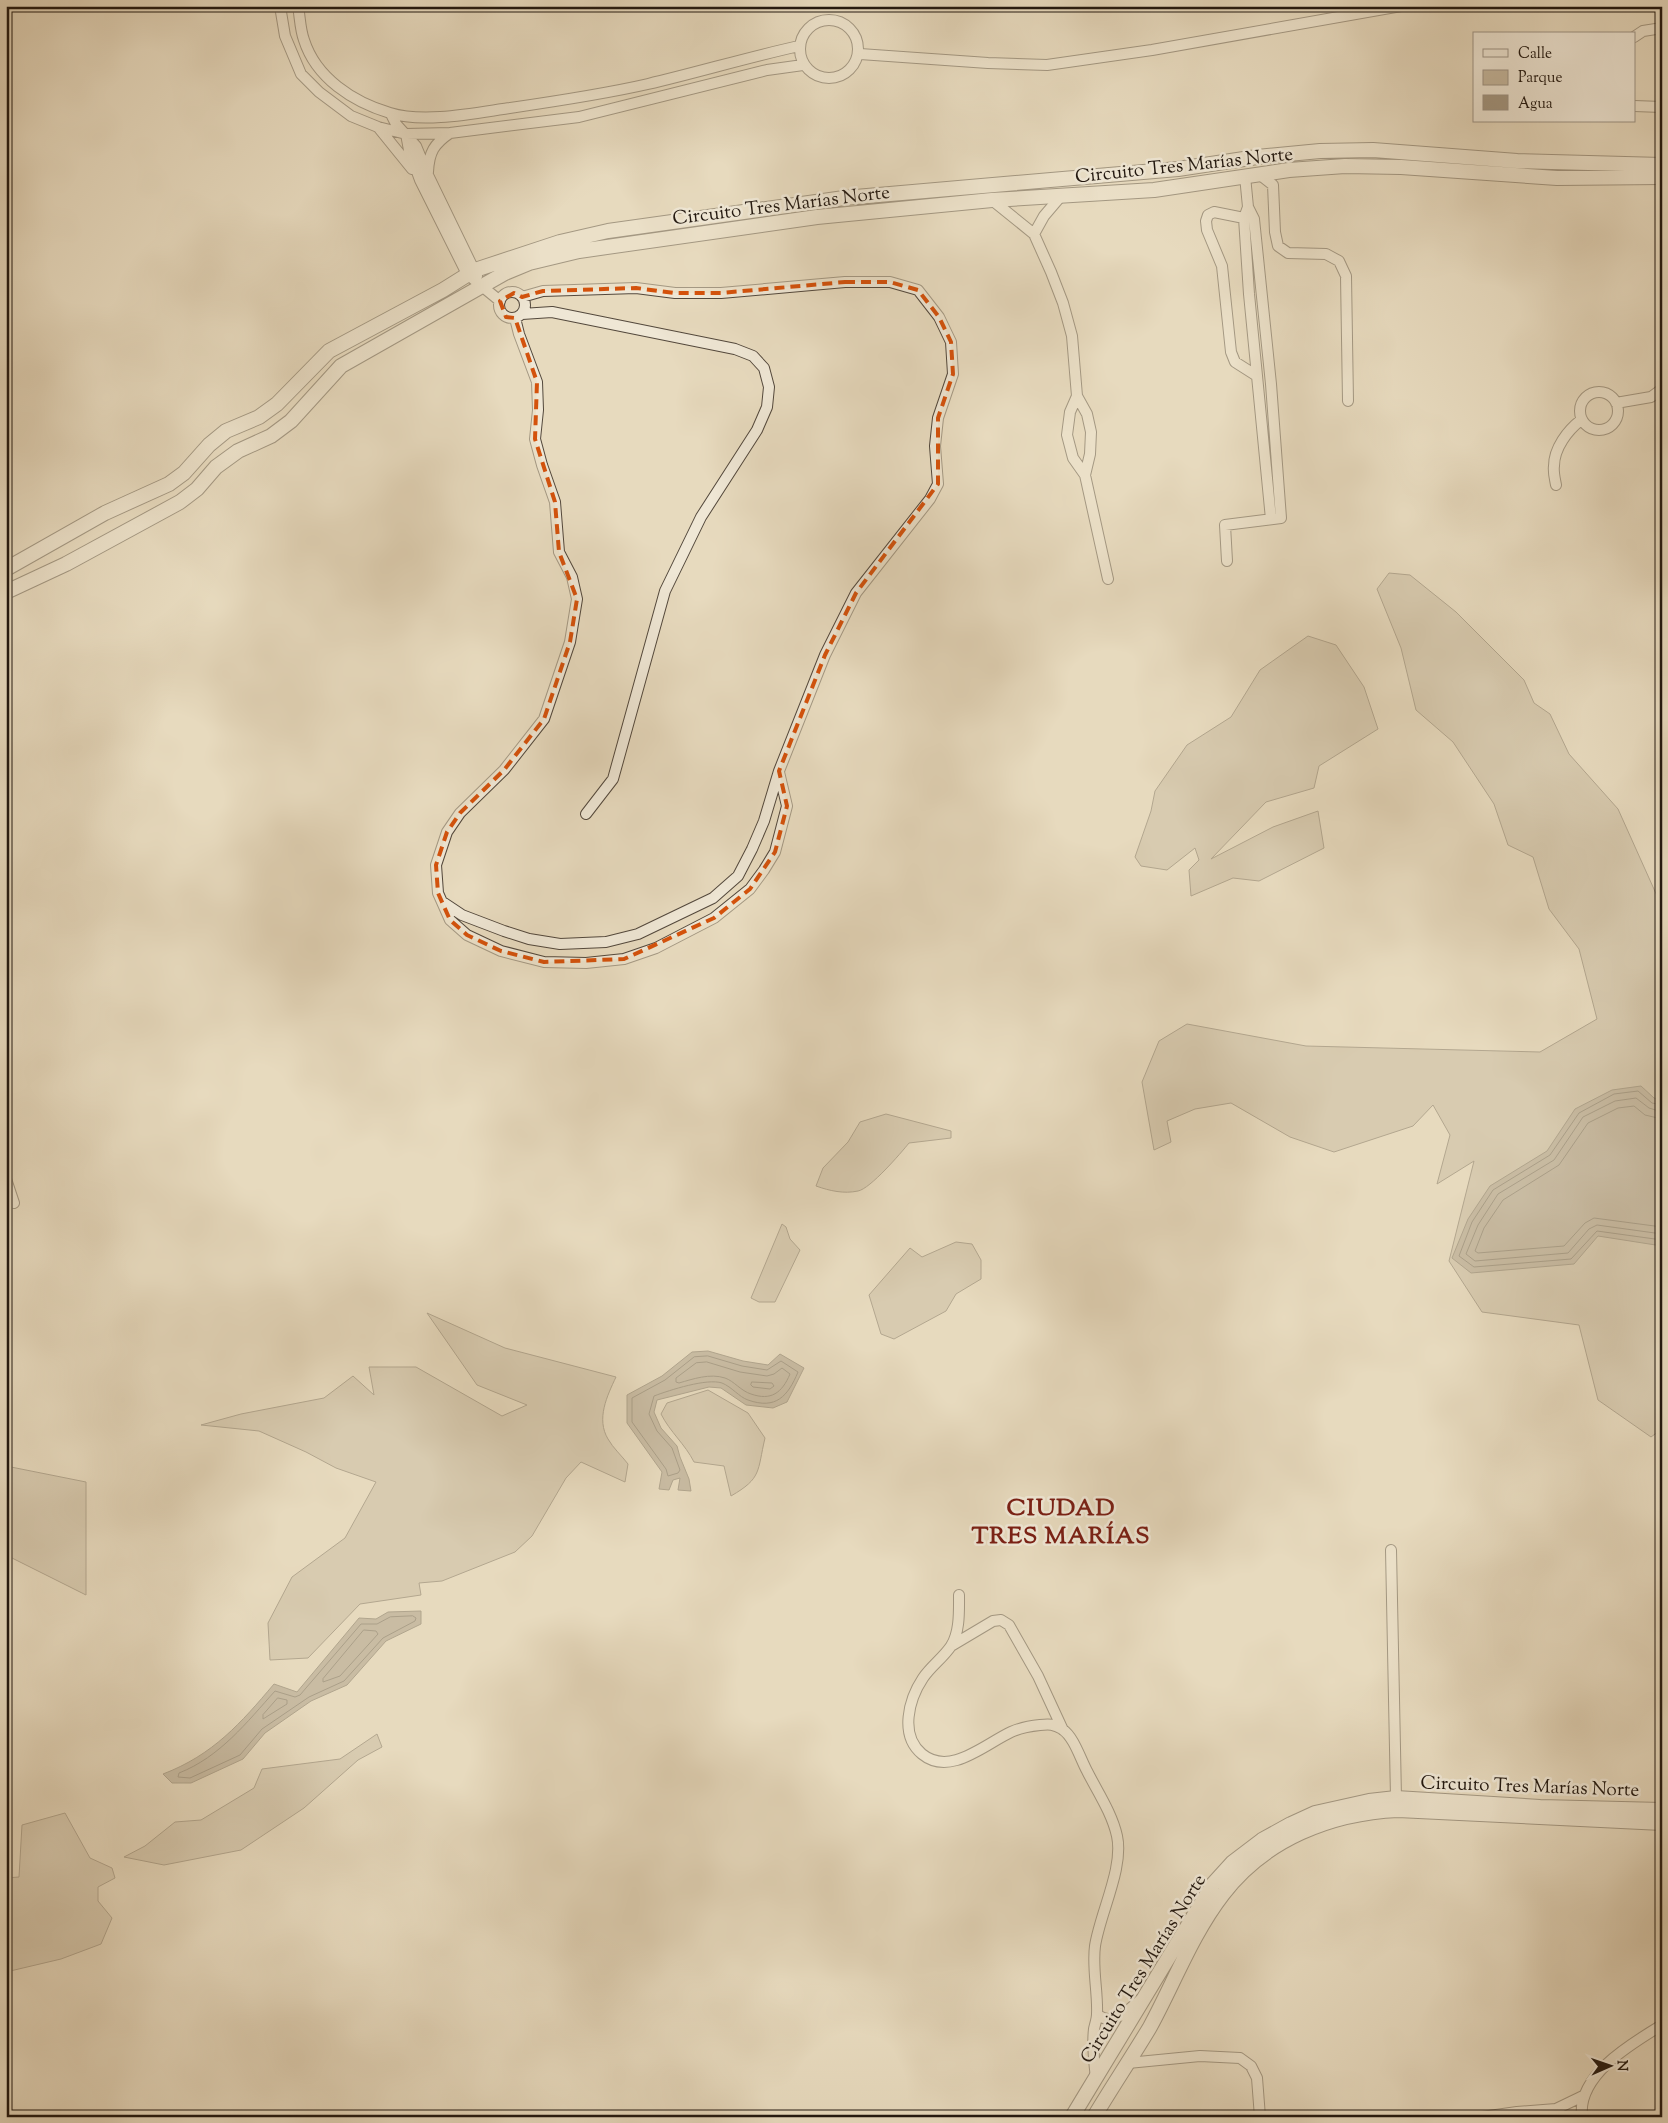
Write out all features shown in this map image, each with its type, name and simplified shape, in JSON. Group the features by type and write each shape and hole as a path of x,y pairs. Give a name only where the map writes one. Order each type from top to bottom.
{"street":[{"path":"280,6 285,36 301,74 319,92 351,116 378,127 406,134 450,133 579,117 767,70 803,65"},
{"path":"298,6 304,40 316,64 338,89 362,103 391,114 422,117 479,112 576,98 648,84 799,46"},
{"path":"860,54 1047,65 1152,50 1401,6"},
{"path":"831,19 846,24 856,36 860,54 852,69 836,79 817,77 803,65 799,46 805,32 816,22 831,19"},
{"path":"1636,36 1643,31 1662,28"},
{"path":"1636,106 1662,106"},
{"path":"391,114 396,124 406,134 408,150 471,272 481,286 500,301"},
{"path":"406,134 419,125 422,117"},
{"path":"378,127 424,178"},
{"path":"424,178 432,149 438,141 450,133"},
{"name":"Circuito Tres Marías Norte","path":"6,569 105,514 169,484 184,473 209,445 226,431 259,417 277,404 329,350 443,290 471,272 560,242 608,231 844,198 1169,170 1257,157 1312,152 1373,150 1517,161 1662,165"},
{"name":"Circuito Tres Marías Norte","path":"6,592 66,564 180,502 197,489 216,467 238,451 271,436 291,421 341,366 481,286 528,263 579,251 816,217 992,200 1154,190 1289,170 1345,166 1401,167 1557,178 1662,177"},
{"path":"1289,170 1273,185 1275,232 1278,246 1288,252 1326,254 1339,261 1346,276 1348,401"},
{"path":"1271,519 1244,218 1248,207 1252,175 1273,185"},
{"path":"1034,234 1044,216 1061,196"},
{"path":"992,200 1034,234 1063,303 1072,336 1077,396 1087,414 1091,432 1090,454 1085,475"},
{"path":"1227,561 1225,525 1281,518 1271,384 1254,219 1248,207"},
{"path":"1244,218 1214,212 1208,215 1206,221 1207,230 1222,266 1232,352 1235,362 1258,381 1271,384"},
{"path":"444,903 462,916 529,939 560,944 606,942 638,934 713,898 738,876 764,821 779,771 824,655 856,593 930,499 938,484 935,446 938,418 953,374 951,342 939,317 918,290 890,282 845,282 721,293 674,293 636,288 543,291 522,297 514,293 506,294 500,301 500,310 506,317 552,312 735,349 753,356 764,368 769,387 767,407 757,430 701,516 665,591 613,780 586,814"},
{"path":"522,297 525,305 518,316 519,334 537,382 538,410 535,439 555,502 559,552 572,577 577,599 570,642 544,719 504,770 460,813 447,832 436,865 438,893 450,920 467,935 501,951 544,962 586,963 624,958 656,948 714,918 750,889 764,870 774,852 787,806 779,771"},
{"path":"1616,403 1651,397 1662,389"},
{"path":"1606,392 1616,403 1617,418 1607,429 1592,429 1581,420 1580,404 1590,393 1606,392"},
{"path":"1077,396 1070,412 1067,435 1073,458 1085,475 1108,579"},
{"path":"1556,485 1554,465 1560,445 1570,429 1581,420"},
{"path":"6,1179 14,1204"},
{"path":"1391,1550 1396,1798"},
{"path":"952,1646 956,1633 959,1595"},
{"path":"1063,1730 1052,1724 1029,1726 1012,1732 963,1759 948,1762 928,1759 917,1749 908,1731 909,1713 914,1696 924,1677 952,1646 993,1621 1001,1620 1009,1624 1038,1676 1063,1730 1072,1741 1104,1804 1117,1836 1117,1867 1099,1924 1095,1949 1097,2014 1093,2054 1096,2078"},
{"name":"Circuito Tres Marías Norte","path":"1072,2117 1213,1884 1233,1862 1262,1840 1370,1801 1396,1798 1540,1806 1662,1810"},
{"name":"Circuito Tres Marías Norte","path":"1094,2117 1150,2026 1195,1939 1222,1894 1249,1865 1316,1819 1370,1811 1398,1810 1662,1823"},
{"path":"1097,2014 1103,2019 1111,2020 1121,2016 1148,1992"},
{"path":"1582,2117 1583,2096 1594,2076 1632,2044 1662,2025"},
{"path":"1128,2063 1200,2056 1240,2058 1251,2066 1257,2078 1260,2117"},
{"path":"1482,2117 1516,2112 1556,2110 1583,2096"}],"highlighted area":[{"path":"845,282 890,282 918,290 939,317 951,342 953,374 938,418 938,484 856,593 825,655 779,771 787,806 775,852 764,870 750,889 714,918 624,959 544,962 501,951 467,935 450,920 438,893 436,865 447,832 460,813 504,770 544,719 570,642 577,599 559,552 555,502 535,439 537,382 515,318 506,317 500,301 514,293 522,297 543,291 636,288 675,293 721,293"}],"green space":[{"path":"1389,573 1410,575 1456,612 1524,680 1534,703 1550,714 1569,754 1618,809 1662,907 1662,1429 1651,1437 1598,1400 1579,1325 1482,1312 1449,1261 1474,1161 1437,1184 1450,1135 1433,1105 1413,1126 1334,1152 1290,1137 1231,1103 1195,1109 1167,1121 1171,1142 1154,1150 1142,1082 1159,1041 1187,1024 1306,1046 1540,1052 1597,1019 1579,949 1549,909 1533,857 1508,845 1494,804 1453,742 1416,710 1401,648 1377,589"},
{"path":"1308,636 1336,645 1364,687 1378,729 1319,766 1314,788 1266,802 1211,859 1273,827 1318,811 1324,848 1259,881 1233,878 1191,896 1189,870 1199,860 1195,848 1167,870 1141,866 1135,857 1151,811 1155,791 1187,745 1231,717 1260,670"},
{"path":"886,1114 951,1131 951,1138 909,1143 877,1178 858,1191 837,1192 816,1186 823,1168 848,1142 860,1122"},
{"path":"782,1224 786,1227 790,1239 800,1250 775,1302 759,1302 751,1298"},
{"path":"956,1242 972,1244 981,1260 981,1279 956,1294 946,1311 894,1339 881,1334 869,1295 910,1248 922,1257"},
{"path":"427,1313 505,1348 616,1377 606,1400 603,1424 610,1442 628,1464 625,1482 581,1462 566,1478 532,1536 515,1552 442,1581 419,1583 421,1595 360,1604 308,1658 270,1660 268,1623 292,1577 345,1538 376,1482 336,1468 259,1431 201,1425 241,1414 324,1398 353,1376 374,1395 369,1367 416,1367 502,1416 527,1405 477,1385"},
{"path":"708,1390 748,1413 765,1438 757,1473 748,1484 731,1496 724,1466 694,1462 661,1414 667,1403"},
{"path":"6,1466 86,1482 86,1595 6,1555"},
{"path":"377,1734 382,1747 358,1760 304,1808 241,1850 164,1865 124,1857 145,1846 175,1822 201,1820 254,1788 262,1769 340,1759"},
{"path":"65,1813 90,1858 112,1868 115,1878 98,1887 98,1901 112,1918 101,1944 61,1959 6,1972 6,1878 19,1877 22,1825"}],"water":[{"path":"1641,1086 1654,1098 1662,1101 1662,1246 1598,1236 1574,1264 1471,1273 1452,1258 1468,1219 1490,1186 1547,1151 1575,1109 1612,1090"},
{"path":"708,1351 743,1361 768,1365 780,1354 804,1368 787,1402 773,1408 746,1405 721,1388 709,1387 657,1400 654,1412 661,1428 677,1446 689,1479 691,1491 678,1490 680,1478 673,1480 669,1490 659,1489 662,1472 627,1423 627,1395 662,1376 692,1352"},
{"path":"421,1611 421,1624 386,1641 347,1685 311,1701 265,1733 243,1759 191,1783 172,1783 163,1774 197,1757 225,1737 274,1684 297,1692 359,1618 376,1619 388,1612"}],"district":[{"name":"CIUDAD TRES MARÍAS","path":"1061,1521"}]}
